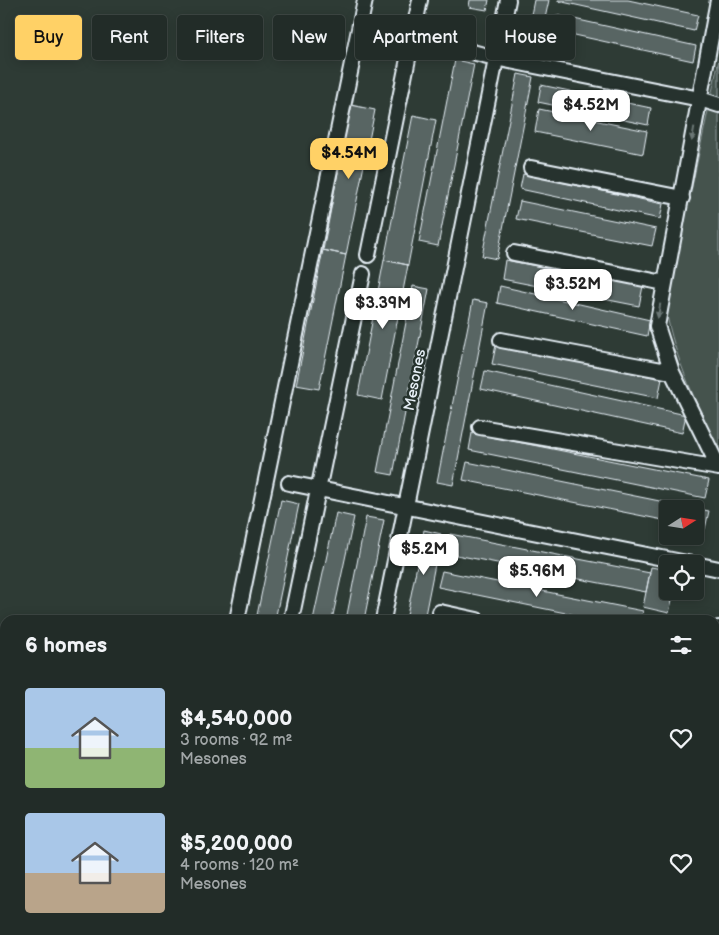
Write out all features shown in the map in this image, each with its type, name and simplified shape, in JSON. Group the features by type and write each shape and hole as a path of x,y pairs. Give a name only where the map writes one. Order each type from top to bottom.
{"street":[{"path":"238,615 365,0"},
{"path":"417,15 420,0"},
{"name":"Mesones","path":"505,15 508,0"},
{"path":"717,0 657,326 672,372 719,468"},
{"path":"368,254 408,60"},
{"name":"Mesones","path":"384,615 495,60"},
{"path":"505,60 700,99 719,105"},
{"path":"531,168 682,198"},
{"path":"514,253 664,283"},
{"path":"292,615 363,274"},
{"path":"501,340 672,372"},
{"path":"480,427 719,468"},
{"path":"290,483 659,557"},
{"path":"704,566 719,569"},
{"path":"440,612 454,615"}],"shaded area":[{"path":"719,59 719,456 681,365 666,309"}],"building":[{"path":"470,0 489,0 487,10 469,7"},
{"path":"534,0 549,0 546,15 531,15"},
{"path":"558,0 628,0 698,15 694,31"},
{"path":"575,19 696,46 693,61 575,35"},
{"path":"455,60 474,64 438,246 419,242"},
{"path":"518,74 533,77 497,259 482,256"},
{"path":"541,85 651,108 648,125 538,102"},
{"path":"351,105 375,110 346,255 323,250"},
{"path":"539,109 647,131 643,154 535,132"},
{"path":"413,115 436,120 408,265 384,260"},
{"path":"523,174 663,204 660,219 520,189"},
{"path":"520,201 656,229 652,246 516,219"},
{"path":"323,250 346,255 319,389 296,385"},
{"path":"384,260 408,265 382,400 358,395"},
{"path":"505,260 643,286 639,306 502,279"},
{"path":"413,286 429,289 393,475 377,472"},
{"path":"500,286 650,320 647,336 497,303"},
{"path":"473,300 488,303 453,485 437,482"},
{"path":"496,345 662,379 658,398 492,364"},
{"path":"485,371 686,415 682,433 481,389"},
{"path":"472,433 709,480 705,498 469,450"},
{"path":"467,462 659,501 659,519 463,480"},
{"path":"281,500 299,504 276,615 257,615"},
{"path":"704,510 709,511 704,529"},
{"path":"336,513 354,517 333,615 314,615"},
{"path":"366,517 384,520 365,615 347,615"},
{"path":"424,530 441,534 425,615 407,615"},
{"path":"450,534 650,573 646,592 446,553"},
{"path":"651,567 659,568 659,600 672,600 669,613 643,607"},
{"path":"442,571 643,611 642,615 575,615 438,587"}]}
